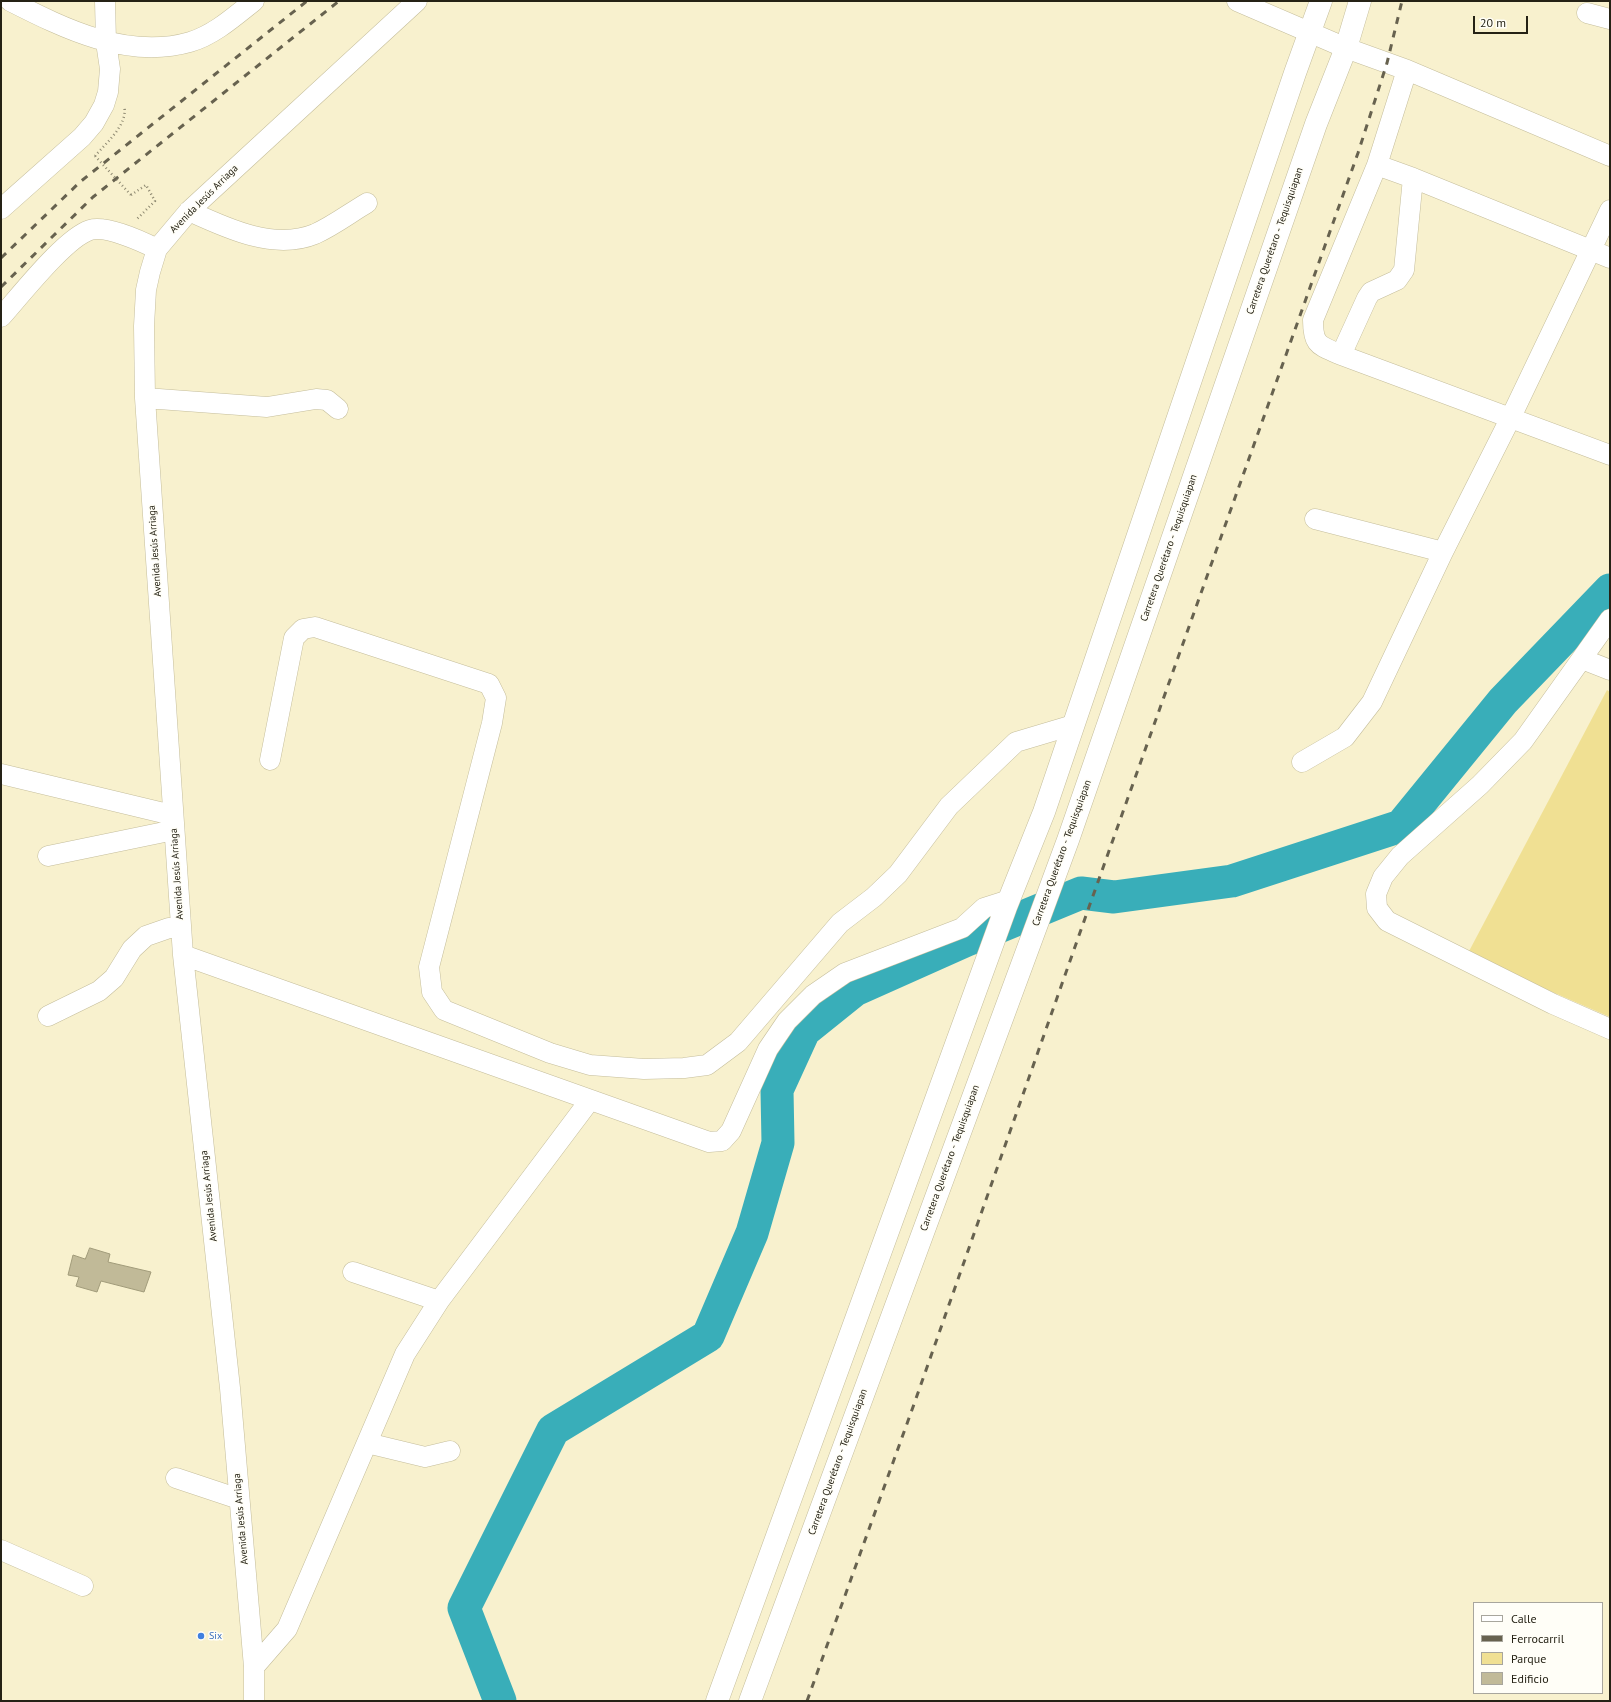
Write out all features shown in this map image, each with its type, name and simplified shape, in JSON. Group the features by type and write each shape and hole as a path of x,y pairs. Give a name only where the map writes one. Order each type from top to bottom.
{"main road":[{"path":"717,1701 1008,903 1044,812 1295,73 1321,1"},
{"name":"Carretera Querétaro - Tequisquiapan","path":"750,1701 1075,817 1316,124 1346,48 1360,1"}],"street":[{"path":"10,1 74,32 106,42 153,48 191,42 218,28 254,1"},
{"path":"1,209 82,137 94,123 104,105 108,92 110,69 106,42 106,1"},
{"name":"Avenida Jesús Arriaga","path":"254,1701 254,1667 229,1380 183,955 145,398 144,326 146,290 157,249 189,211 301,106 417,1"},
{"path":"1237,1 1346,48 1407,70 1610,156"},
{"path":"1587,13 1610,19"},
{"path":"1407,70 1377,165 1313,320 1313,335 1320,346 1341,355 1610,455"},
{"path":"1377,165 1413,178 1610,258"},
{"path":"1341,355 1371,292 1397,280 1404,270 1413,178"},
{"path":"189,211 216,223 264,239 294,240 315,234 367,203"},
{"path":"1302,762 1345,737 1372,702 1443,552 1511,417 1610,210"},
{"path":"1,317 37,276 80,235 92,230 121,234 141,240 157,249"},
{"path":"145,398 267,408 316,399 327,400 338,408"},
{"path":"1315,519 1443,552"},
{"path":"1610,619 1523,741 1480,785 1400,856 1383,877 1376,894 1377,908 1387,922 1553,1004 1610,1029"},
{"path":"270,760 294,638 303,629 315,627 489,684 496,698 492,723 429,967 432,992 444,1010 550,1053 590,1065 644,1069 684,1068 707,1065 738,1042 840,922 874,897 898,874 949,806 1016,742 1073,725"},
{"path":"1582,659 1610,670"},
{"path":"1,774 173,823"},
{"path":"48,856 173,823"},
{"path":"183,955 709,1142 722,1141 731,1131 768,1049 787,1021 813,995 845,973 962,928 984,908 1008,903"},
{"path":"48,1016 99,991 114,978 132,949 146,936 169,928 181,927"},
{"path":"254,1667 287,1629 405,1354 439,1301 590,1100"},
{"path":"353,1272 439,1301"},
{"path":"368,1443 425,1457 450,1451"},
{"path":"176,1478 239,1500"},
{"path":"1,1550 83,1586"}],"path":[{"path":"126,112 118,130 95,156 131,195 146,185 155,201 132,225"}],"green space":[{"path":"1607,690 1610,692 1610,1017 1467,955"}],"building":[{"path":"90,1248 110,1254 108,1262 151,1272 144,1292 101,1281 97,1292 76,1286 79,1277 68,1275 73,1255 85,1259"}],"waterway":[{"path":"500,1701 464,1608 553,1430 708,1336 752,1233 778,1143 777,1090 804,1031 855,990 967,940 1081,893 1114,897 1232,881 1401,826 1503,701 1610,590"}],"railway":[{"path":"1,258 80,182 307,1"},
{"path":"1,287 93,197 339,1"},
{"path":"807,1701 913,1407 1089,907 1358,153 1387,63 1402,1"}],"place":[{"name":"Six","path":"201,1636"}]}
